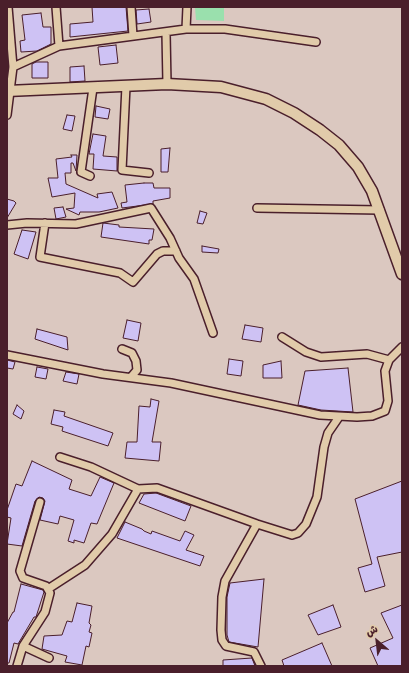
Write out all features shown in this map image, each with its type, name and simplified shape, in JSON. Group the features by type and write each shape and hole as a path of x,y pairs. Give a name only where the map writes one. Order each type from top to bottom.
{"main road":[{"path":"9,91 167,84 221,87 266,100 294,113 339,145 358,167 372,191 380,210 402,274"}],"street":[{"path":"56,7 59,46"},
{"path":"131,7 133,36"},
{"path":"186,29 188,7"},
{"path":"7,115 12,67 8,8"},
{"path":"12,67 59,46 166,33 186,29 225,29 282,39 316,42"},
{"path":"166,33 167,84"},
{"path":"126,86 122,170 149,173"},
{"path":"90,176 81,172 93,88"},
{"path":"7,226 44,223 76,224 151,208 170,238 176,252 194,279 213,333"},
{"path":"257,208 380,210"},
{"path":"44,223 40,257 120,273 133,282 157,254 164,251 176,252"},
{"path":"282,337 306,352 321,357 367,354 389,360"},
{"path":"7,355 171,383 320,415 339,417 372,416 385,411 388,401 385,371 389,360 402,347"},
{"path":"122,349 132,353 136,362 137,370 131,377"},
{"path":"60,457 91,467 138,489 157,488 256,524 292,535 303,529 317,497 324,447 328,433 339,417"},
{"path":"48,589 85,565 112,534 138,489"},
{"path":"17,666 23,646 44,612 50,593 46,586 23,578 20,572 40,502"},
{"path":"256,524 225,581 222,597 221,630 222,640 226,646 254,652 260,666"},
{"path":"23,646 49,658"}],"green space":[{"path":"195,7 224,7 224,21 196,20"}],"building":[{"path":"92,7 126,7 128,31 70,37 70,24 93,22"},
{"path":"149,9 151,22 137,24 136,10"},
{"path":"41,13 43,27 51,27 51,44 37,51 21,52 20,41 25,40 22,15"},
{"path":"116,45 118,63 100,65 98,47"},
{"path":"36,62 48,62 48,78 32,78 32,64"},
{"path":"84,66 85,81 70,82 70,67"},
{"path":"96,106 110,109 108,119 95,117"},
{"path":"67,115 75,116 72,131 63,129"},
{"path":"93,134 106,136 103,156 117,157 117,171 93,169 94,154 89,154"},
{"path":"170,148 168,172 161,172 161,149"},
{"path":"71,155 77,155 76,171 73,163 71,163 71,173 65,173 66,184 98,198 97,194 112,192 118,208 99,212 80,212 79,215 66,209 74,208 75,193 52,197 48,178 58,178 56,159 72,157"},
{"path":"153,183 154,188 170,188 170,198 153,201 153,204 122,208 121,203 127,202 125,185"},
{"path":"7,199 16,203 7,218"},
{"path":"63,207 66,217 56,219 54,208"},
{"path":"200,211 207,213 203,224 197,223"},
{"path":"103,223 119,225 119,227 154,229 152,240 149,240 149,244 101,237"},
{"path":"22,230 36,232 28,259 14,254"},
{"path":"202,246 219,249 218,253 202,252"},
{"path":"127,320 141,323 138,341 123,338"},
{"path":"245,325 263,328 261,342 242,339"},
{"path":"37,329 67,337 68,350 35,339"},
{"path":"229,359 243,361 241,376 227,374"},
{"path":"7,360 15,362 13,369 7,368"},
{"path":"281,361 282,378 263,378 263,365"},
{"path":"37,367 48,369 46,379 35,377"},
{"path":"348,368 353,412 321,410 298,405 305,371"},
{"path":"66,372 79,374 77,384 63,381"},
{"path":"151,399 159,401 152,442 161,442 159,461 125,458 127,442 137,442 139,406 150,407"},
{"path":"17,405 24,411 21,419 13,414"},
{"path":"54,410 65,412 64,416 113,433 108,446 62,431 63,427 51,424"},
{"path":"32,461 72,480 69,489 91,496 100,477 114,483 97,524 91,523 84,543 74,540 74,543 68,541 74,520 60,516 58,524 40,520 45,501 43,498 39,497 35,501 22,546 7,544 11,518 7,517 7,510 16,484 22,486"},
{"path":"402,481 402,552 377,557 385,586 365,592 358,568 372,564 355,499"},
{"path":"156,493 191,506 185,521 139,503 144,494"},
{"path":"125,522 151,534 152,531 180,541 185,531 194,535 186,550 204,556 200,566 117,538"},
{"path":"264,579 258,647 229,642 227,635 227,597 230,583"},
{"path":"21,584 43,590 44,592 36,617 34,617 18,644 14,643 9,663 7,663 7,623 14,612"},
{"path":"77,603 92,606 89,632 92,633 89,647 86,646 82,665 65,662 67,656 42,649 44,636 62,635 67,621 72,622"},
{"path":"333,605 341,627 318,635 308,615"},
{"path":"402,605 402,666 378,666 370,648 393,638 381,613"},
{"path":"322,643 332,666 284,666 282,660"},
{"path":"252,658 255,666 223,666 223,660"}]}
